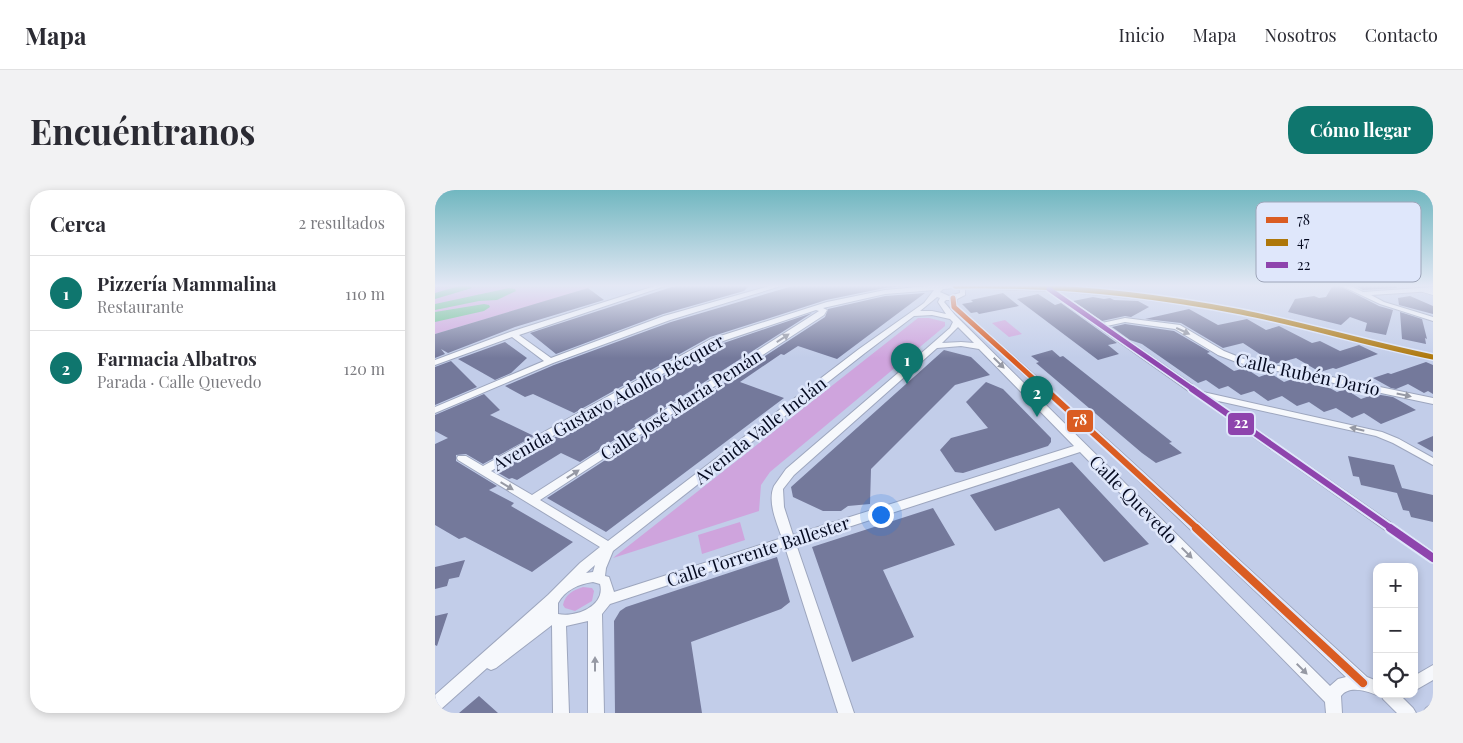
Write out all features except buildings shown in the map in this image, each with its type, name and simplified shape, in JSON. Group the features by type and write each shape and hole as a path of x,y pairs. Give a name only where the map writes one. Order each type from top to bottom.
{"street":[{"path":"435,363 513,334 589,309"},
{"path":"435,410 549,361 694,309"},
{"name":"Avenida Gustavo Adolfo Bécquer","path":"482,471 714,341 806,309"},
{"name":"Calle José María Pemán","path":"532,500 821,313 822,309"},
{"name":"Avenida Valle Inclán","path":"564,587 584,567 609,547 862,350 918,309"},
{"name":"Calle Quevedo","path":"947,309 1333,706"},
{"name":"Calle Quevedo","path":"957,309 1370,686"},
{"path":"1078,309 1433,558"},
{"path":"1228,309 1433,357"},
{"path":"1398,309 1433,319"},
{"path":"846,713 778,507 778,489 786,477 953,329 955,319 932,314 911,314"},
{"name":"Calle Rubén Darío","path":"1101,325 1125,320 1177,327 1221,353 1242,361 1433,401"},
{"path":"513,334 549,361"},
{"path":"935,346 961,344 983,348"},
{"path":"1199,394 1379,434 1396,441 1433,462"},
{"name":"Calle Torrente Ballester","path":"605,600 1083,447"},
{"path":"462,458 609,547 600,568 599,578"},
{"path":"435,705 543,623 556,619 580,619 595,611 605,600 608,593 608,586 605,581 599,578 578,579 564,587 463,682"},
{"path":"553,598 550,612 556,619 561,713"},
{"path":"595,611 595,713"},
{"path":"1418,681 1433,672"},
{"path":"1333,706 1334,690 1341,685 1351,682 1370,686"},
{"path":"1392,698 1408,713"}],"shaded area":[{"path":"435,309 518,309 435,334"},
{"path":"451,309 486,309 435,322 435,312"},
{"path":"918,318 929,318 945,322 945,326 770,472 761,485 759,511 613,558"},
{"path":"1005,320 1022,334 1009,337 992,323"},
{"path":"740,522 745,540 702,554 698,535"},
{"path":"583,587 592,588 594,591 592,601 575,611 565,608 563,605 568,595"}],"transit line":[{"name":"78","path":"957,309 1117,454 1363,683"},
{"name":"22","path":"1078,309 1433,558"},
{"name":"47","path":"1226,309 1433,357"}],"place":[{"name":"Pizzería Mammalina","path":"907,384"},
{"name":"Farmacia Albatros","path":"1037,417"}]}
